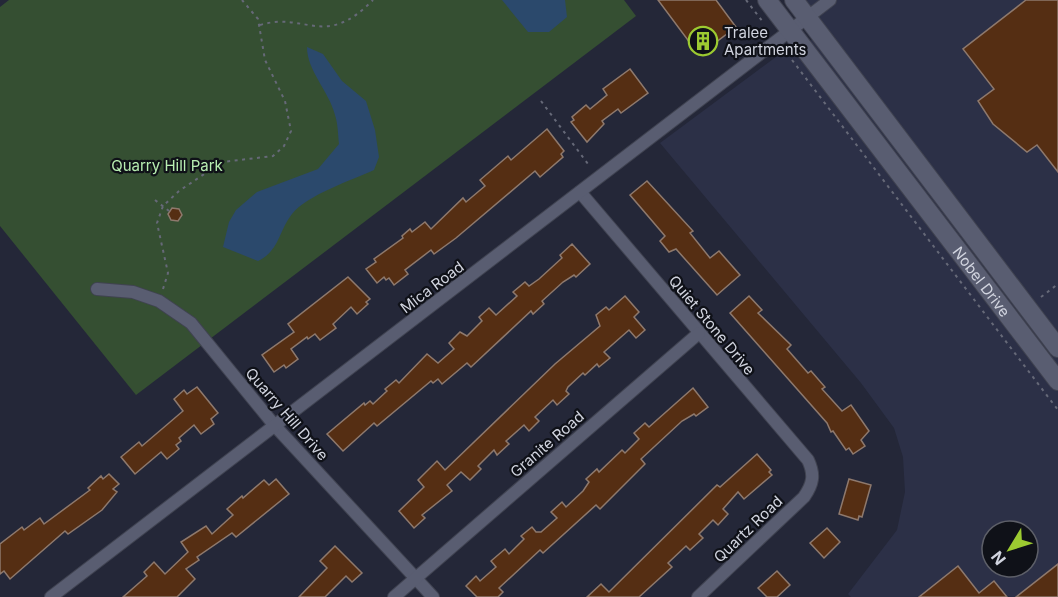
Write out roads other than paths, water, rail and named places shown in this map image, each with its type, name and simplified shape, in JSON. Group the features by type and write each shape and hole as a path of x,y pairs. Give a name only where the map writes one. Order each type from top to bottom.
{"street":[{"name":"Nobel Drive","path":"766,0 1058,381"},
{"name":"Nobel Drive","path":"794,0 1058,348"},
{"name":"Mica Road","path":"51,597 830,0"},
{"path":"905,181 922,168"},
{"name":"Quiet Stone Drive","path":"580,192 808,460 813,479"},
{"name":"Quarry Hill Drive","path":"97,289 134,292 159,301 191,323 275,426 433,597"},
{"name":"Granite Road","path":"394,597 699,333"},
{"name":"Quartz Road","path":"702,596 804,497 813,479"}],"place":[{"name":"Tralee Apartments","path":"703,41"}],"park label":[{"name":"Quarry Hill Park","path":"167,165"}]}
